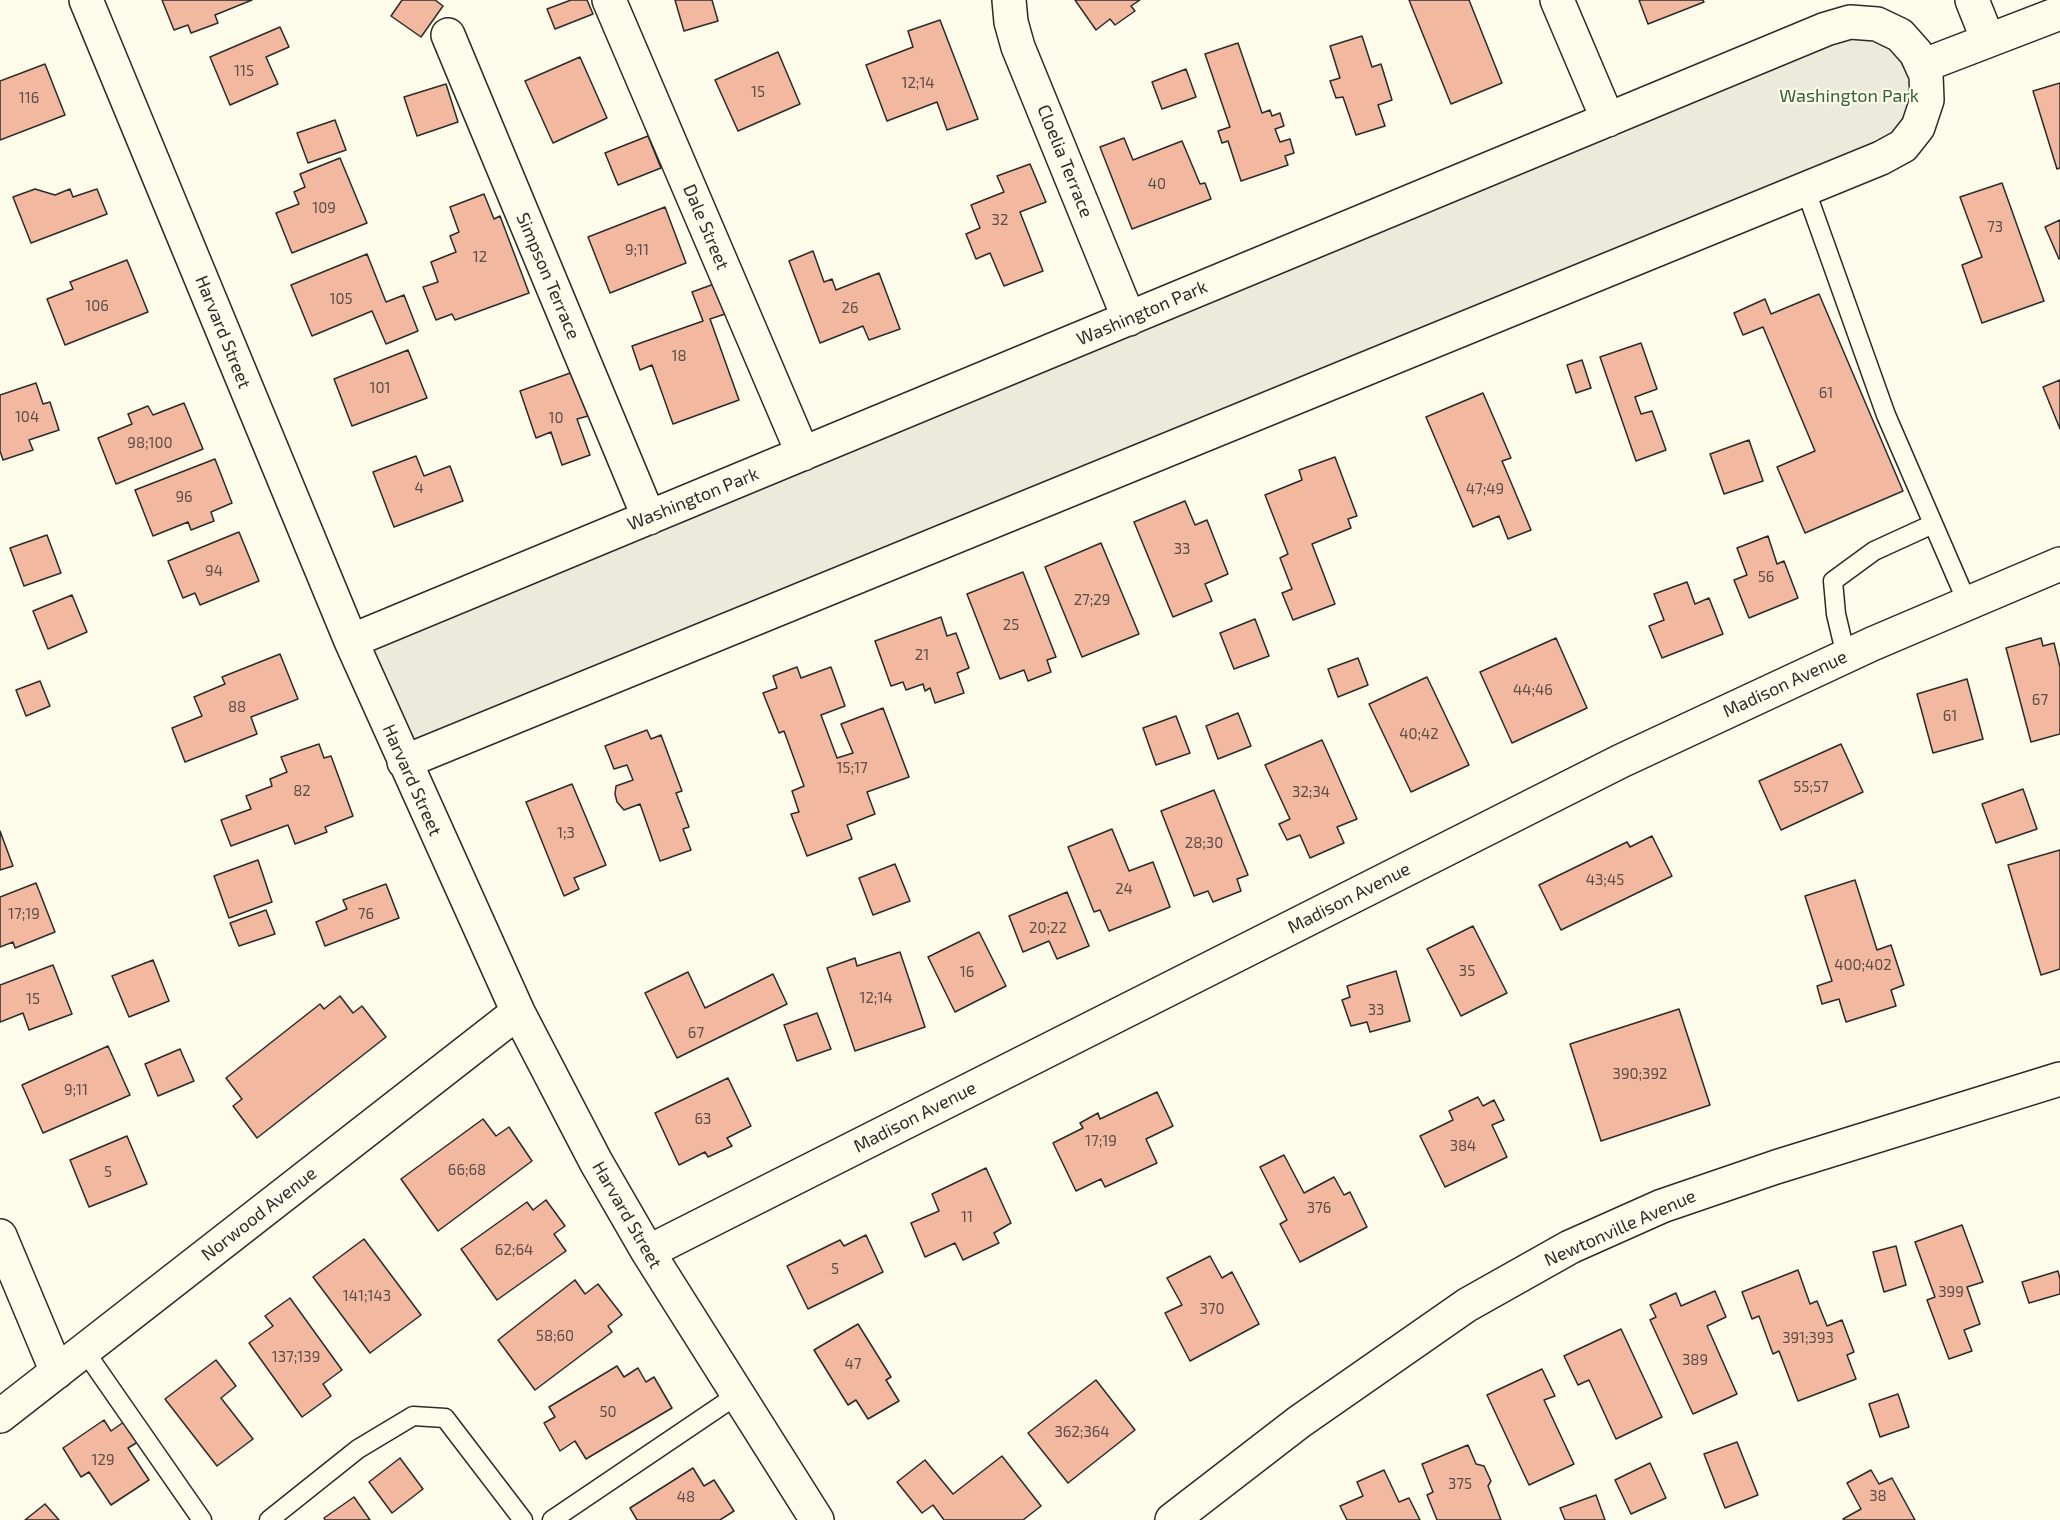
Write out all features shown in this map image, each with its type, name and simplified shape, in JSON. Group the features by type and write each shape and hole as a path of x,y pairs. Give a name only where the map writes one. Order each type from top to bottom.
{"street":[{"name":"Harvard Street","path":"86,0 351,641 518,1012 596,1162 648,1252 817,1520"},
{"name":"Dale Street","path":"609,0 803,454"},
{"name":"Cloelia Terrace","path":"1010,0 1011,22 1018,46 1129,319"},
{"path":"1557,0 1608,120"},
{"path":"1972,0 1988,40"},
{"path":"1922,66 2060,13"},
{"name":"Washington Park","path":"351,641 1826,29 1850,22 1877,24 1900,35 1916,53 1926,75 1927,100 1918,127 1903,146 1881,158 404,762"},
{"name":"Simpson Terrace","path":"448,35 649,518"},
{"name":"Madison Avenue","path":"648,1252 1621,761 1846,656 1967,602 2060,564"},
{"name":"Norwood Avenue","path":"0,1416 518,1012"},
{"name":"Newtonville Avenue","path":"1172,1520 1299,1422 1467,1305 1570,1247 1662,1206 1755,1174 2060,1079"},
{"path":"0,1236 57,1372"}],"lane":[{"path":"1805,188 1886,415 1967,602"},
{"path":"1846,656 1836,614 1833,581 1874,551 1934,524"},
{"path":"84,1350 202,1520"},
{"path":"552,1520 737,1395"},
{"path":"269,1520 358,1449 413,1416 445,1418 523,1520"}],"green space":[{"name":"Washington Park","path":"1850,22 1916,53 1918,127 404,762 351,641"}],"building":[{"path":"162,0 252,0 215,15 218,23 191,33 188,25 174,30"},
{"path":"402,0 435,0 443,6 421,37 391,16"},
{"path":"571,0 587,0 593,14 555,29 547,9"},
{"path":"675,0 712,0 718,21 684,31"},
{"path":"1075,0 1140,0 1131,6 1135,11 1115,25 1110,19 1096,30"},
{"path":"1409,0 1469,0 1502,83 1451,104"},
{"path":"1639,0 1703,0 1704,2 1648,24"},
{"path":"940,20 978,119 947,130 937,102 887,121 866,65 913,47 908,31"},
{"path":"280,27 289,47 266,57 278,84 230,105 210,57"},
{"path":"1362,36 1372,67 1381,64 1392,100 1378,105 1385,126 1356,135 1343,97 1336,98 1330,81 1340,78 1330,46"},
{"path":"1238,43 1262,113 1270,110 1272,116 1280,113 1284,126 1275,129 1280,142 1290,139 1294,153 1285,156 1288,165 1241,181 1228,141 1222,143 1218,131 1230,127 1205,54"},
{"path":"778,52 800,104 738,131 715,80"},
{"path":"580,57 607,118 553,143 525,81"},
{"path":"45,64 65,115 0,140 0,81"},
{"path":"1186,69 1196,97 1162,109 1152,82"},
{"path":"2060,83 2060,168 2057,169 2033,91"},
{"path":"446,84 458,122 417,136 404,97"},
{"path":"335,120 346,150 308,163 297,133"},
{"path":"648,136 661,168 618,185 605,153"},
{"path":"1124,138 1133,160 1182,141 1200,184 1205,183 1211,199 1132,229 1100,147"},
{"path":"340,158 367,223 292,253 276,213 299,204 294,192 305,187 300,174"},
{"path":"1030,164 1046,202 1020,212 1043,271 1004,286 990,253 976,259 966,234 980,228 971,205 1004,192 997,176"},
{"path":"2002,183 2044,301 1982,323 1962,265 1982,257 1960,197"},
{"path":"35,189 55,195 70,189 73,197 97,189 107,214 31,243 13,197"},
{"path":"484,194 494,219 500,216 529,293 455,320 452,314 436,320 423,287 438,282 431,262 456,252 450,236 459,232 450,207"},
{"path":"665,207 686,263 610,293 588,237"},
{"path":"2060,220 2060,258 2059,259 2045,227"},
{"path":"813,251 824,282 832,279 836,290 879,273 900,329 869,340 863,326 820,343 789,261"},
{"path":"367,254 386,302 404,295 418,331 386,344 372,311 312,336 291,285"},
{"path":"127,260 148,312 65,345 47,299 73,289 70,282"},
{"path":"714,284 725,314 710,319 739,400 673,424 652,365 640,370 632,346 703,321 692,292"},
{"path":"1819,294 1903,491 1805,533 1777,467 1815,451 1763,327 1743,335 1734,313 1765,299 1771,314"},
{"path":"1641,343 1657,389 1635,397 1641,414 1652,411 1666,450 1636,461 1600,357"},
{"path":"408,350 427,398 352,426 334,379"},
{"path":"1582,360 1591,388 1576,393 1567,365"},
{"path":"573,372 588,416 577,419 590,455 562,465 551,432 536,438 520,391"},
{"path":"2060,380 2060,429 2043,387"},
{"path":"36,383 43,404 50,402 59,430 29,440 33,450 3,460 0,451 0,395"},
{"path":"1483,393 1511,458 1502,461 1531,530 1508,539 1499,516 1473,527 1426,417"},
{"path":"184,403 203,449 116,484 98,438 132,424 128,414 148,406 153,415"},
{"path":"1749,440 1763,481 1724,494 1710,454"},
{"path":"416,456 424,476 450,466 463,501 394,527 373,472"},
{"path":"1335,457 1357,516 1348,519 1351,528 1312,544 1335,604 1293,620 1282,593 1292,589 1280,558 1288,554 1265,495 1302,480 1299,470"},
{"path":"215,459 232,503 211,512 214,521 191,530 188,522 153,536 135,490"},
{"path":"1185,501 1195,525 1207,520 1228,574 1205,584 1212,601 1173,617 1134,522"},
{"path":"239,532 259,581 200,605 195,593 183,598 168,561"},
{"path":"47,535 61,573 24,586 10,548"},
{"path":"1768,536 1777,564 1784,561 1798,598 1749,618 1734,580 1747,575 1737,548"},
{"path":"1101,543 1139,634 1082,657 1045,567"},
{"path":"1023,572 1056,657 1047,660 1051,672 1028,681 1024,670 1000,679 967,594"},
{"path":"1687,582 1695,604 1709,598 1723,634 1662,658 1649,626 1664,620 1654,594"},
{"path":"72,595 87,632 48,649 33,611"},
{"path":"941,617 947,636 956,633 969,668 957,673 964,693 935,703 930,688 925,691 923,684 906,690 903,682 891,686 875,641"},
{"path":"1255,619 1269,656 1234,669 1220,633"},
{"path":"1556,638 1587,708 1512,743 1480,672"},
{"path":"2041,638 2043,646 2054,643 2060,667 2060,734 2031,742 2006,648"},
{"path":"280,654 298,699 251,717 257,734 185,762 172,728 202,716 194,697 225,684 222,677"},
{"path":"1358,658 1368,685 1338,697 1328,669"},
{"path":"797,667 801,678 831,667 845,706 821,715 837,758 853,753 841,724 883,708 909,777 867,792 875,814 847,825 852,839 807,856 791,814 799,812 792,791 804,786 784,731 779,733 763,693 777,688 773,676"},
{"path":"1427,677 1469,765 1411,792 1369,704"},
{"path":"1967,679 1983,739 1933,753 1917,694"},
{"path":"40,681 50,706 26,716 16,690"},
{"path":"1238,713 1251,746 1218,759 1206,726"},
{"path":"1176,716 1190,753 1156,765 1143,728"},
{"path":"647,730 651,739 661,735 682,791 676,793 689,827 683,829 691,850 660,861 640,804 624,810 617,802 616,786 633,780 627,765 614,769 605,746"},
{"path":"1322,740 1357,819 1337,827 1344,843 1310,858 1300,835 1287,840 1279,824 1290,819 1265,765"},
{"path":"319,744 324,758 331,756 353,816 325,827 327,832 295,844 288,825 231,846 221,820 251,809 246,796 272,786 270,779 287,772 281,757"},
{"path":"1841,744 1863,792 1781,830 1759,781"},
{"path":"572,784 606,865 574,878 579,889 564,896 526,802"},
{"path":"2023,789 2037,829 1996,843 1982,804"},
{"path":"1214,790 1248,875 1237,879 1241,891 1213,902 1208,891 1194,896 1161,811"},
{"path":"1112,829 1129,871 1153,862 1170,907 1109,931 1100,910 1094,912 1068,847"},
{"path":"0,831 13,866 0,870"},
{"path":"1652,836 1672,876 1561,930 1539,885 1627,842 1630,847"},
{"path":"2060,850 2060,969 2041,975 2008,865"},
{"path":"258,860 272,902 229,918 214,876"},
{"path":"895,864 910,901 873,915 859,878"},
{"path":"1855,880 1877,950 1891,945 1904,985 1891,990 1896,1006 1846,1022 1839,999 1822,1004 1817,986 1832,981 1805,896"},
{"path":"36,883 55,932 15,948 13,942 0,947 0,897"},
{"path":"386,884 399,918 325,946 316,922 347,909 343,900"},
{"path":"1067,892 1089,946 1057,959 1049,941 1023,952 1009,916"},
{"path":"266,910 275,934 239,946 230,923"},
{"path":"1473,926 1507,993 1461,1016 1427,949"},
{"path":"979,932 1006,986 955,1012 928,957"},
{"path":"900,952 925,1027 855,1051 827,968 855,958 857,966"},
{"path":"153,960 169,1001 129,1017 112,976"},
{"path":"53,965 72,1014 29,1030 23,1013 0,1022 0,985"},
{"path":"1396,971 1410,1021 1370,1032 1367,1022 1351,1026 1342,1000 1350,997 1347,986"},
{"path":"688,972 705,1008 773,974 787,1004 677,1058 645,993"},
{"path":"340,996 353,1013 362,1006 386,1037 257,1138 233,1106 242,1099 226,1078 320,1004 324,1009"},
{"path":"1679,1009 1710,1105 1601,1141 1570,1044"},
{"path":"817,1013 831,1049 797,1061 784,1025"},
{"path":"108,1046 130,1095 43,1133 22,1085"},
{"path":"180,1049 194,1081 158,1096 145,1064"},
{"path":"728,1078 751,1126 727,1138 732,1146 708,1157 705,1152 679,1165 655,1113"},
{"path":"1157,1092 1173,1126 1146,1139 1157,1163 1105,1187 1101,1179 1076,1191 1053,1143 1083,1128 1080,1123 1098,1113 1100,1119"},
{"path":"1478,1097 1483,1106 1494,1100 1504,1120 1492,1125 1507,1157 1445,1187 1420,1136 1453,1120 1449,1111"},
{"path":"483,1119 496,1136 509,1127 532,1161 438,1231 401,1179"},
{"path":"127,1136 147,1184 89,1207 70,1160"},
{"path":"1284,1155 1304,1193 1334,1177 1344,1195 1350,1192 1367,1227 1300,1262 1280,1224 1287,1220 1260,1167"},
{"path":"986,1168 1011,1223 994,1233 999,1243 963,1260 955,1243 925,1257 911,1223 939,1211 932,1194"},
{"path":"546,1200 565,1226 554,1234 566,1251 497,1300 461,1249 527,1202 533,1210"},
{"path":"1962,1225 1983,1282 1967,1287 1980,1324 1964,1330 1972,1351 1949,1359 1927,1300 1935,1297 1915,1242"},
{"path":"866,1235 883,1272 808,1309 787,1266 840,1240 844,1246"},
{"path":"364,1239 421,1315 370,1353 313,1277"},
{"path":"1896,1246 1906,1285 1884,1292 1873,1252"},
{"path":"1210,1256 1222,1278 1232,1272 1259,1324 1190,1361 1165,1313 1182,1305 1167,1278"},
{"path":"1798,1270 1810,1304 1817,1301 1827,1326 1842,1320 1854,1352 1847,1355 1856,1379 1798,1401 1779,1351 1773,1354 1759,1316 1752,1319 1742,1292"},
{"path":"2058,1271 2060,1294 2029,1303 2022,1282"},
{"path":"575,1280 585,1294 598,1284 622,1315 608,1326 612,1332 535,1390 498,1340"},
{"path":"1715,1291 1726,1317 1707,1326 1737,1394 1693,1414 1650,1320 1656,1317 1650,1305 1676,1293 1681,1306"},
{"path":"290,1298 342,1370 323,1384 331,1396 302,1417 249,1343 273,1326 265,1316"},
{"path":"858,1324 891,1377 886,1380 899,1401 868,1419 856,1400 848,1405 814,1350"},
{"path":"1621,1329 1662,1417 1616,1439 1589,1380 1578,1385 1564,1356"},
{"path":"216,1360 236,1386 221,1398 253,1439 217,1466 165,1399"},
{"path":"617,1366 624,1377 638,1368 646,1382 654,1377 672,1408 586,1459 575,1441 560,1451 544,1423 555,1417 549,1407"},
{"path":"1542,1369 1555,1396 1544,1400 1574,1464 1529,1485 1487,1395"},
{"path":"1096,1380 1135,1430 1068,1483 1028,1433"},
{"path":"1898,1394 1909,1427 1880,1437 1869,1404"},
{"path":"128,1419 141,1440 128,1448 149,1480 111,1505 89,1472 81,1477 63,1448 104,1420 111,1431"},
{"path":"1737,1442 1758,1495 1725,1508 1704,1454"},
{"path":"1468,1445 1476,1464 1484,1466 1491,1481 1488,1486 1501,1520 1437,1520 1427,1495 1433,1492 1422,1464"},
{"path":"1002,1456 1041,1506 1023,1520 944,1520 933,1505 922,1513 897,1482 925,1460 953,1494"},
{"path":"400,1458 423,1489 392,1513 369,1482"},
{"path":"1650,1463 1666,1498 1631,1514 1615,1480"},
{"path":"693,1468 704,1486 714,1480 734,1511 720,1520 637,1520 630,1508"},
{"path":"1384,1470 1399,1502 1409,1498 1420,1520 1347,1520 1340,1506 1363,1496 1357,1482"},
{"path":"1871,1470 1879,1484 1892,1478 1915,1520 1843,1519 1861,1509 1847,1483"},
{"path":"1596,1495 1605,1520 1565,1520 1560,1508"},
{"path":"354,1497 370,1520 325,1520 324,1518"},
{"path":"45,1504 59,1520 25,1520"}]}
